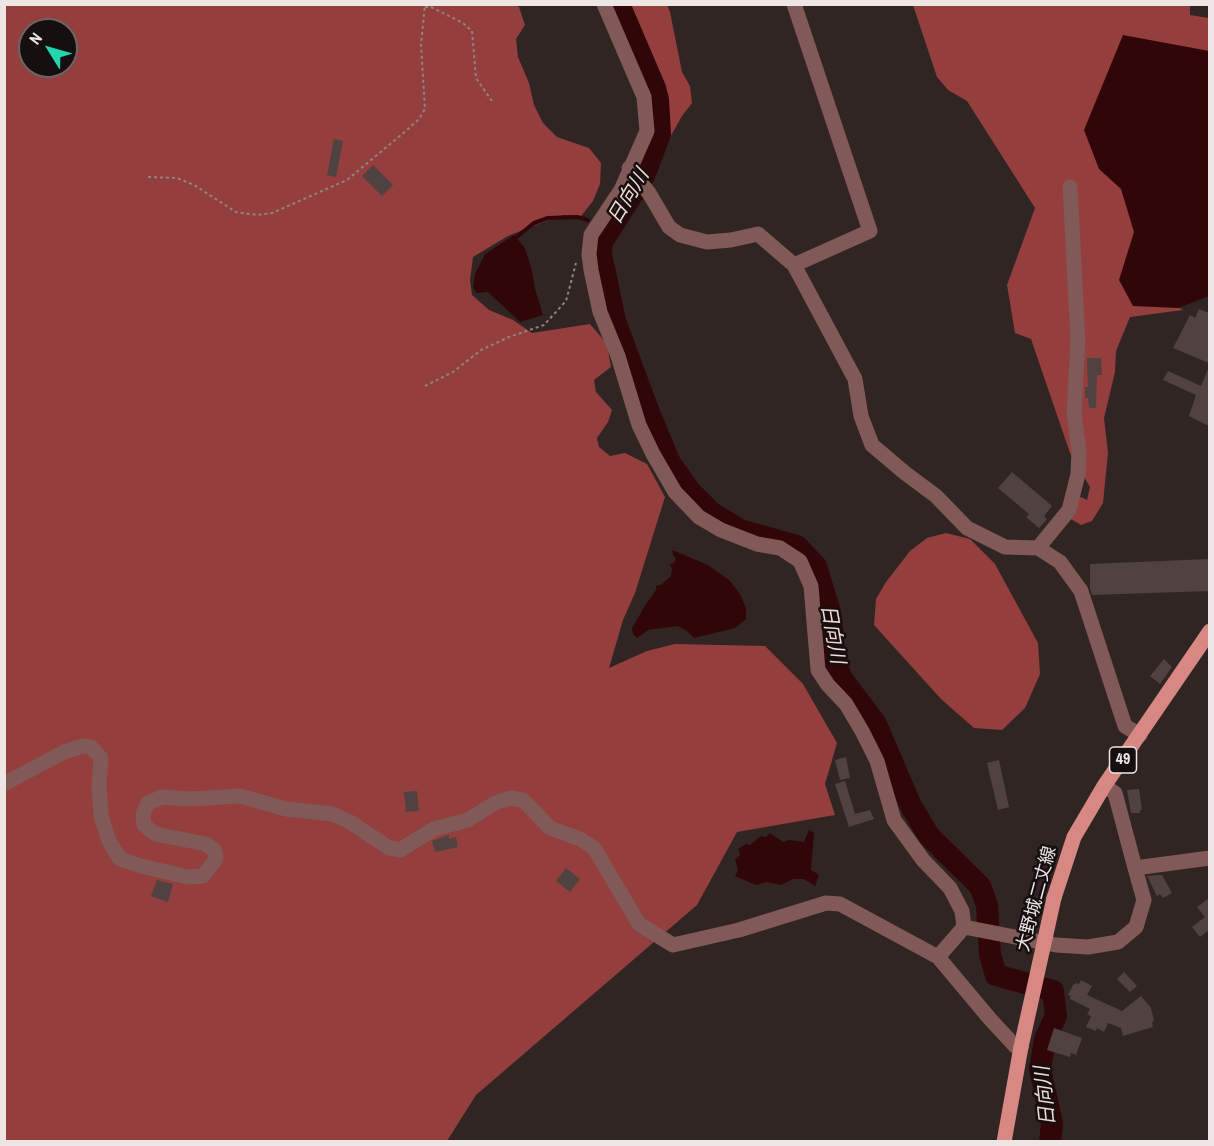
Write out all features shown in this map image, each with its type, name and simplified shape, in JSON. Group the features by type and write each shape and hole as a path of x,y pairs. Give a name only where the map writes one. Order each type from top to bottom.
{"main road":[{"name":"大野城二丈線","path":"1004,1142 1021,1047 1054,898 1074,837 1104,786 1209,631"}],"street":[{"path":"604,4 644,97 647,131 621,190 591,235 589,254 600,312 618,356 639,425 675,492 699,517 721,530 748,541 780,548 800,561 811,586 818,669 828,686 846,704 862,731 877,761 894,820 923,860 950,888 969,928"},
{"path":"794,4 870,231 794,265"},
{"path":"629,168 649,193 669,227 680,235 707,242 758,234 794,265 855,379 861,416 872,445 936,496 967,528 1005,547 1038,548 1060,562 1081,591 1125,726 1140,735"},
{"path":"1038,548 1069,510 1078,474 1079,451 1074,413 1078,340 1070,187"},
{"path":"4,784 64,752 83,746 91,747 101,758 99,785 102,816 109,841 120,859 188,877 203,876 216,859 215,852 206,844 155,834 144,825 143,814 148,803 162,797 190,799 240,795 286,809 332,814 350,822 389,848 400,850 434,830 468,820 495,803 510,798 523,800 550,828 580,839 594,848 639,924 673,945 739,930 826,903 840,904 938,957 990,1019 1015,1046 1021,1047"},
{"path":"969,928 1056,945 1088,947 1118,942 1136,927 1144,900 1114,794 1104,786"},
{"path":"1135,868 1209,858"},
{"path":"938,957 969,928"}],"path":[{"path":"148,177 177,178 194,185 236,212 257,215 272,213 347,180 419,119 425,109 421,45 425,6 463,23 472,32 476,78 492,101"},
{"path":"426,386 453,372 481,350 544,325 566,301 576,262"}],"shaded area":[{"path":"1190,4 1190,15 1209,18 1209,59 1124,190 1171,303 1183,310 1130,317 1116,351 1115,372 1104,418 1108,453 1103,503 1092,521 1081,525 1069,518 1068,501 1081,497 1087,500 1090,487 1070,453 1031,339 1015,333 1007,285 1035,208 967,101 948,90 937,77 913,5"},
{"path":"5,5 515,5 519,7 525,25 516,39 518,57 529,83 534,105 543,123 557,137 589,148 601,163 600,184 593,201 581,216 563,215 533,226 508,236 473,257 470,280 472,295 489,310 513,320 532,333 590,324 607,344 611,367 594,380 596,392 612,410 608,422 597,438 599,447 610,456 625,453 647,464 665,497 609,668 647,651 675,644 765,646 803,684 837,743 825,784 835,815 737,832 697,905 476,1095 447,1141 5,1142"},
{"path":"622,5 667,5 670,12 682,72 690,86 692,103 668,141 665,112 659,92"},
{"path":"1123,35 1209,51 1209,296 1178,308 1133,306 1119,280 1134,232 1121,189 1099,169 1084,130"},
{"path":"514,235 525,248 543,315 520,322 488,292 476,293 473,287 475,274 485,254"},
{"path":"946,533 970,539 995,564 1038,643 1040,674 1025,708 1002,730 974,728 941,699 874,625 876,599 910,551 927,538"},
{"path":"672,550 708,565 729,580 740,594 746,608 746,619 735,628 694,638 678,626 648,630 637,638 632,628 656,590 656,586 661,585 671,576 670,564 674,563 676,558"},
{"path":"809,830 814,833 811,870 819,875 815,886 804,879 793,879 781,885 767,882 756,885 735,876 738,870 735,860 740,855 738,849 746,844 750,845 761,836 766,837 770,833 783,842 789,840 804,842"}],"building":[{"path":"334,139 343,141 336,177 327,175"},
{"path":"373,165 393,185 382,196 362,176"},
{"path":"1199,309 1209,313 1209,363 1173,348 1190,315 1195,318"},
{"path":"1087,358 1101,358 1102,375 1097,375 1096,408 1089,408 1088,398 1085,398 1085,387 1088,387"},
{"path":"1209,367 1209,426 1189,416 1196,395 1163,380 1168,371 1201,386"},
{"path":"1012,472 1052,506 1044,516 1047,519 1039,528 1026,517 1029,514 998,488"},
{"path":"1209,559 1209,591 1092,595 1090,588 1090,564"},
{"path":"1164,659 1172,667 1160,684 1150,676"},
{"path":"846,757 850,778 840,780 835,760"},
{"path":"999,760 1009,807 998,810 987,763"},
{"path":"845,781 855,814 870,810 874,819 849,827 835,784"},
{"path":"1139,789 1142,810 1140,813 1131,813 1127,790"},
{"path":"417,791 419,811 406,812 404,792"},
{"path":"449,835 449,839 456,837 458,847 435,852 432,841"},
{"path":"566,868 580,879 570,892 556,881"},
{"path":"1162,875 1172,893 1163,898 1160,894 1157,896 1147,876"},
{"path":"157,880 173,884 168,902 151,896"},
{"path":"1209,898 1209,930 1200,937 1192,927 1205,917 1197,907"},
{"path":"1124,972 1137,986 1130,992 1117,979"},
{"path":"1081,980 1092,986 1087,995 1122,1011 1141,996 1151,1008 1153,1027 1123,1036 1121,1028 1108,1023 1104,1032 1097,1028 1096,1031 1086,1027 1091,1016 1087,1014 1090,1009 1070,999 1071,996 1068,995 1073,985 1079,984"},
{"path":"1054,1028 1082,1038 1076,1055 1071,1053 1070,1057 1047,1050"}],"waterway":[{"name":"日向川","path":"619,4 655,88 660,134 644,176 602,242 601,254 615,321 648,410 670,463 690,491 712,513 740,530 797,546 816,566 829,609 834,660 842,679 876,724 911,806 929,836 980,886 987,905 990,955 996,975 1053,991 1056,1016 1045,1039 1040,1069 1052,1124 1050,1142"},
{"path":"514,239 534,223 548,218 577,217 588,220"}]}
